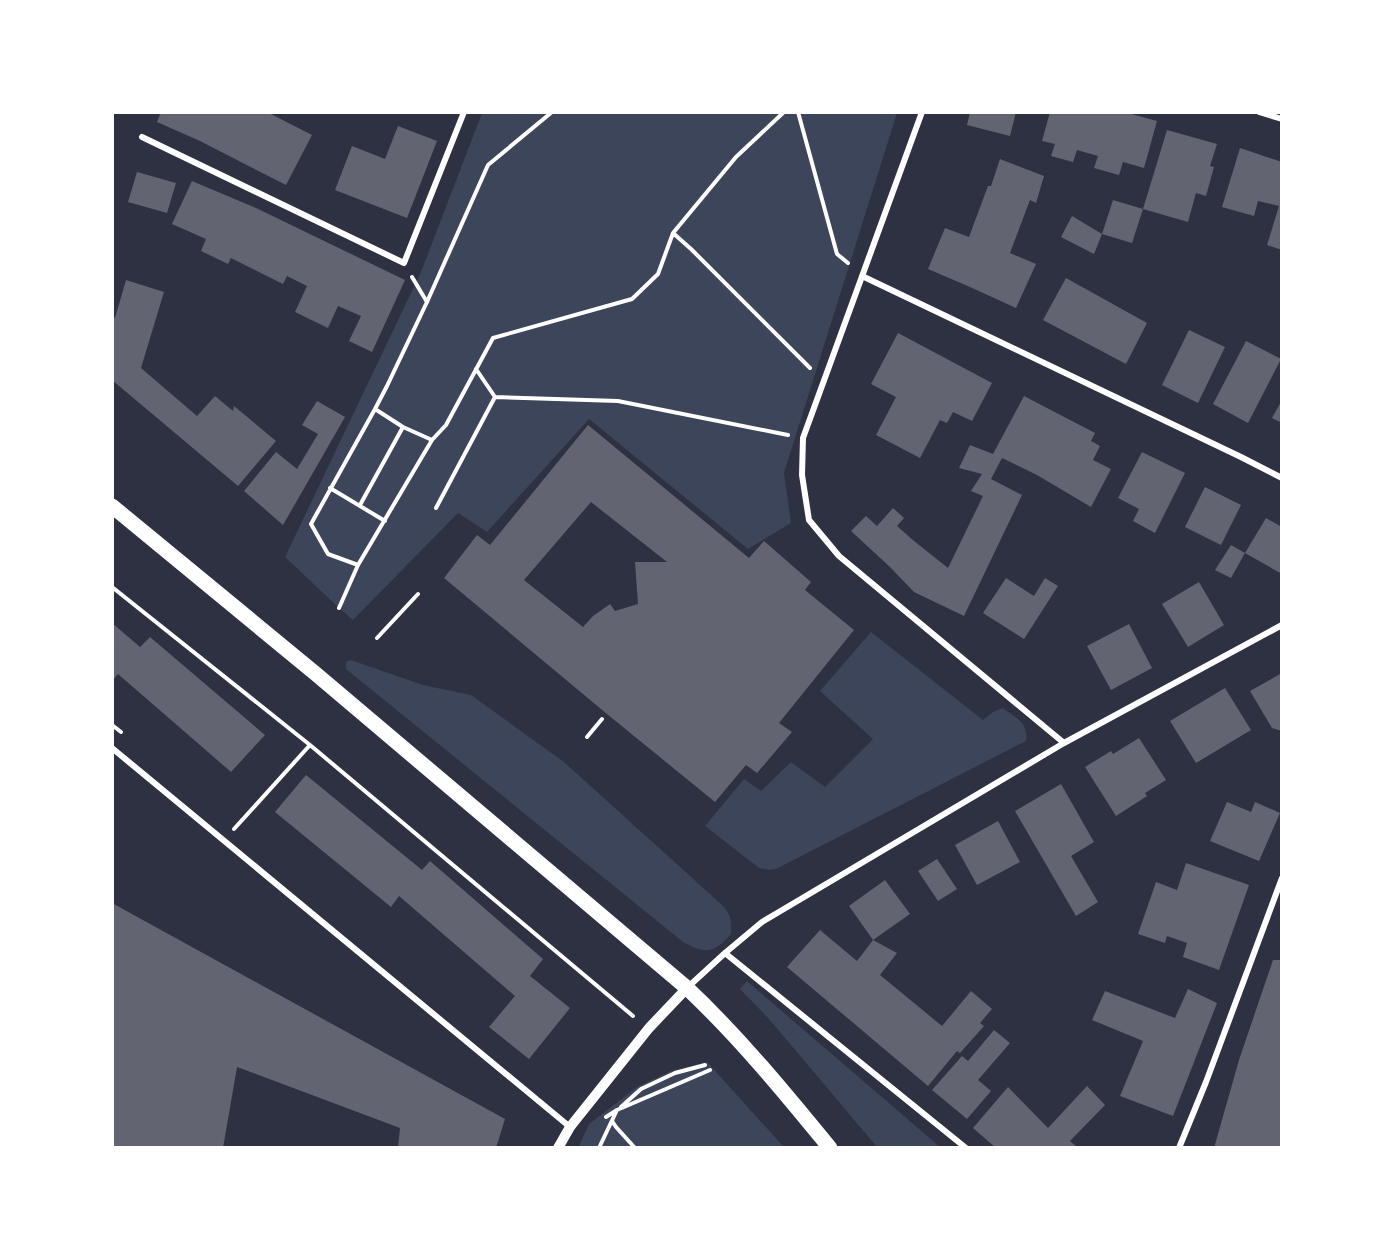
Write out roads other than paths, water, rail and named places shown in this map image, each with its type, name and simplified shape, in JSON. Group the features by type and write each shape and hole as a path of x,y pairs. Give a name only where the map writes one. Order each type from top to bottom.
{"main road":[{"path":"112,506 316,674 687,988 708,1007 780,1087 830,1148"}],"street":[{"path":"142,137 404,263 464,112"},
{"path":"922,112 803,438 802,475 809,520 839,556 1065,743"},
{"path":"1259,112 1281,119"},
{"path":"862,276 1281,478"},
{"path":"558,1148 570,1128 649,1028 687,988 762,922 1065,743 1281,625"},
{"path":"112,748 570,1128"},
{"path":"1179,1148 1206,1082 1281,879"},
{"path":"725,953 966,1148"}]}
